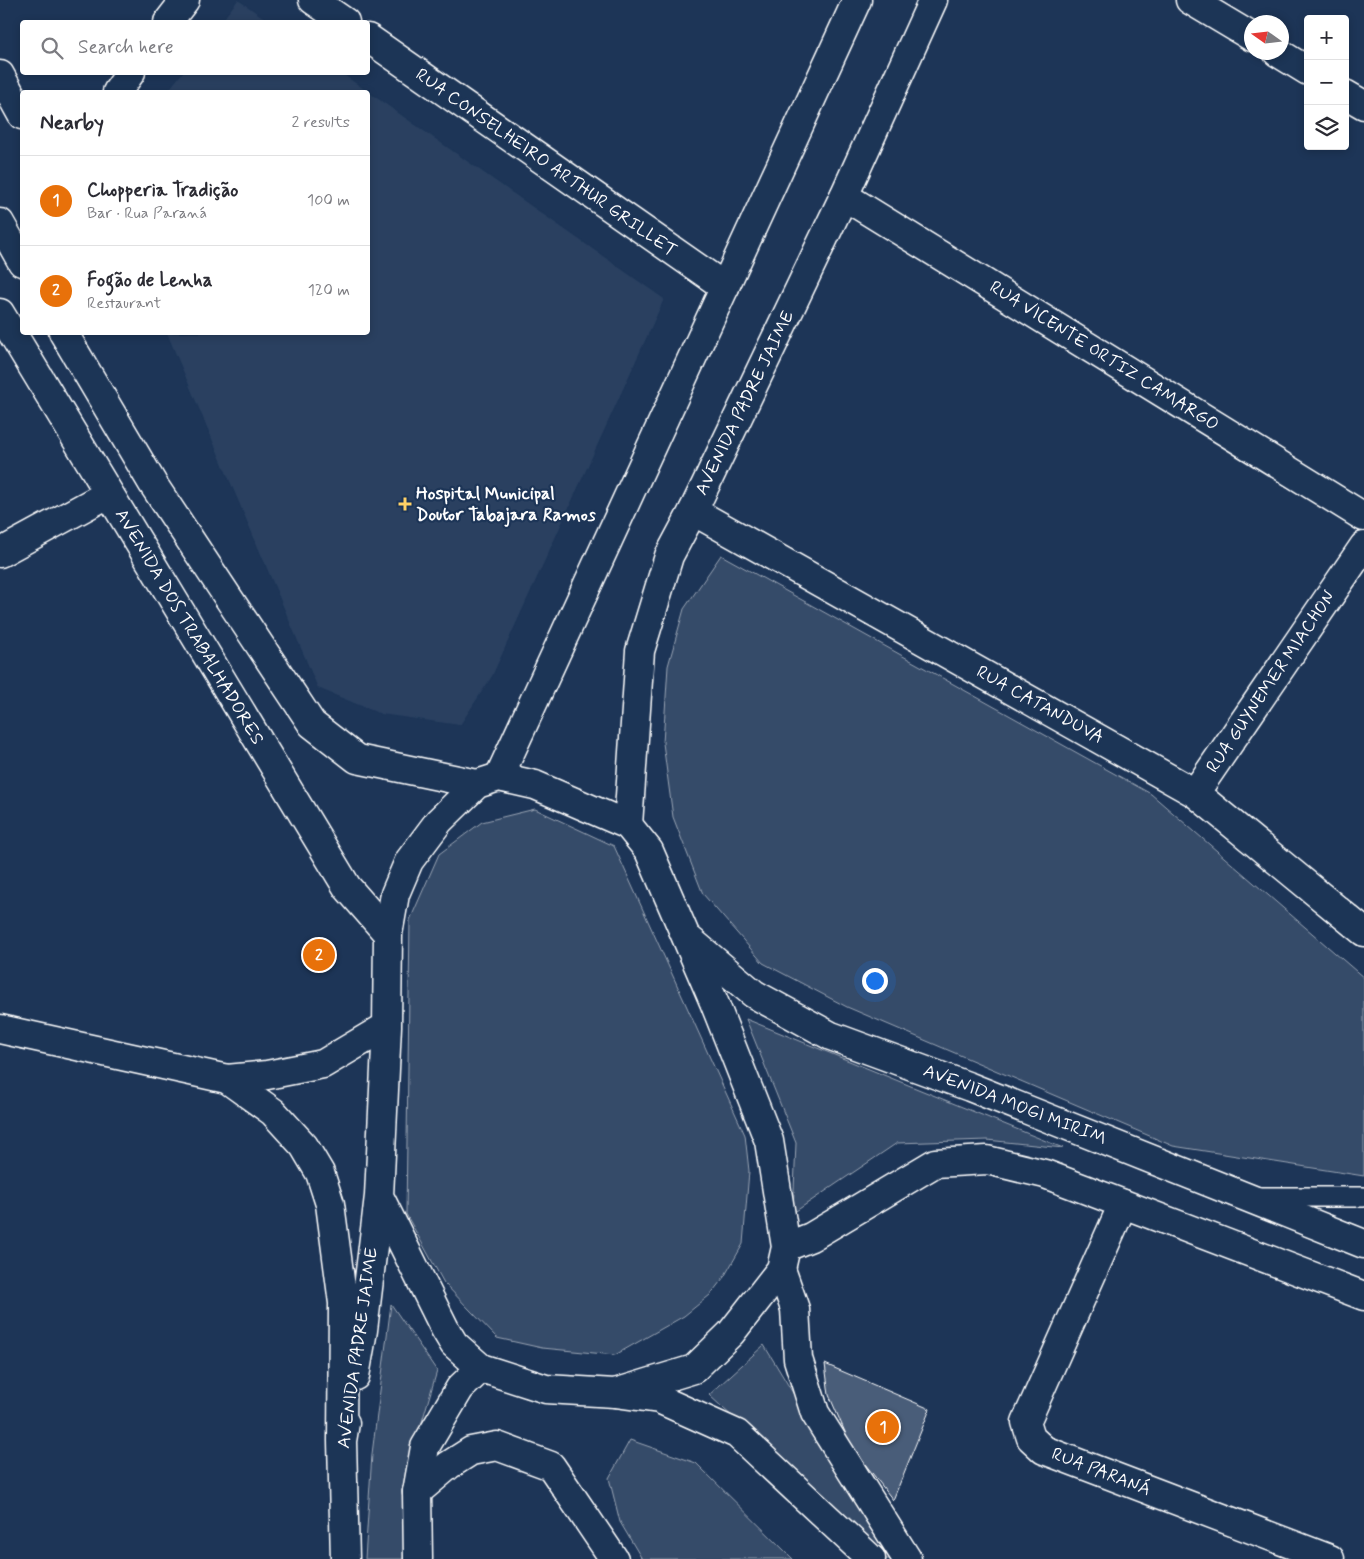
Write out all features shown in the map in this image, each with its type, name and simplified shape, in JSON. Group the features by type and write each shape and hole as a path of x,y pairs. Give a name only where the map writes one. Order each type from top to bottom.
{"main road":[{"path":"169,20 184,0"},
{"path":"312,0 342,20"},
{"path":"488,780 725,287 858,0"},
{"name":"AVENIDA PADRE JAIME","path":"628,825 640,651 669,556 693,511 844,196 933,0"},
{"path":"1190,0 1244,32"},
{"name":"RUA CONSELHEIRO ARTHUR GRILLET","path":"370,39 725,287"},
{"path":"1289,59 1304,69"},
{"path":"0,75 20,111"},
{"path":"118,90 129,75"},
{"path":"1349,96 1364,105"},
{"name":"RUA VICENTE ORTIZ CAMARGO","path":"844,196 1364,517"},
{"path":"0,223 20,258"},
{"name":"AVENIDA DOS TRABALHADORES","path":"0,313 347,887 388,934"},
{"path":"65,335 153,484 312,724 357,758 488,780 535,785 628,825 649,851 714,1002 769,1142 783,1258 795,1309 798,1359 815,1413 907,1559"},
{"path":"0,553 108,494"},
{"name":"RUA CATANDUVA","path":"693,511 1195,793 1364,932"},
{"name":"RUA GUYNEMER MIACHON","path":"1195,793 1364,546"},
{"name":"AVENIDA PADRE JAIME","path":"345,1559 342,1441 363,1330 379,1196 387,1026 388,934 395,894 409,861 440,821 488,780"},
{"name":"AVENIDA MOGI MIRIM","path":"684,936 754,994 831,1036 970,1087 1364,1244"},
{"path":"0,1029 227,1079 267,1075 323,1064 387,1026"},
{"path":"227,1079 273,1112 304,1146 320,1173 330,1204 343,1304 342,1441"},
{"path":"615,1393 694,1369 731,1333 783,1258 811,1236 935,1163 987,1160 1045,1174 1364,1296"},
{"path":"379,1196 445,1329 454,1344 482,1368 546,1388 615,1393 658,1399 737,1434 871,1559"},
{"name":"RUA PARANÁ","path":"1123,1204 1026,1422 1031,1438 1044,1450 1330,1559"},
{"path":"418,1559 417,1492 425,1447 460,1388 482,1368"},
{"path":"417,1492 449,1465 472,1451 497,1446 551,1466 614,1559"}],"lane":[{"path":"1247,1197 1364,1197"}],"shaded area":[{"path":"238,0 267,20 223,20"},
{"name":"Hospital Municipal Doutor Tabajara Ramos","path":"181,75 344,75 365,90 169,90"},
{"name":"Hospital Municipal Doutor Tabajara Ramos","path":"370,93 664,299 492,676 460,725 381,714 318,688 168,335 370,335"},
{"path":"721,555 1151,794 1364,978 1364,1176 1173,1146 847,1007 763,963 703,894 673,817 663,743 668,666 684,609"},
{"path":"535,809 614,846 745,1135 749,1171 743,1244 724,1277 710,1295 684,1316 615,1355 542,1348 497,1338 444,1283 406,1214 410,920 439,854 482,822"},
{"path":"746,1019 1063,1148 987,1140 897,1143 793,1213 796,1143"},
{"path":"391,1304 437,1371 408,1469 409,1559 365,1559 372,1454"},
{"path":"764,1345 893,1559 886,1559 709,1395"},
{"path":"630,1440 696,1463 793,1559 642,1559 620,1522 609,1478"}],"building":[{"path":"825,1364 930,1409 893,1500 851,1446 829,1395"}],"place":[{"name":"Hospital Municipal Doutor Tabajara Ramos","path":"405,504"},
{"name":"Fogão de Lenha","path":"319,955"},
{"name":"Chopperia Tradição","path":"883,1427"}]}
